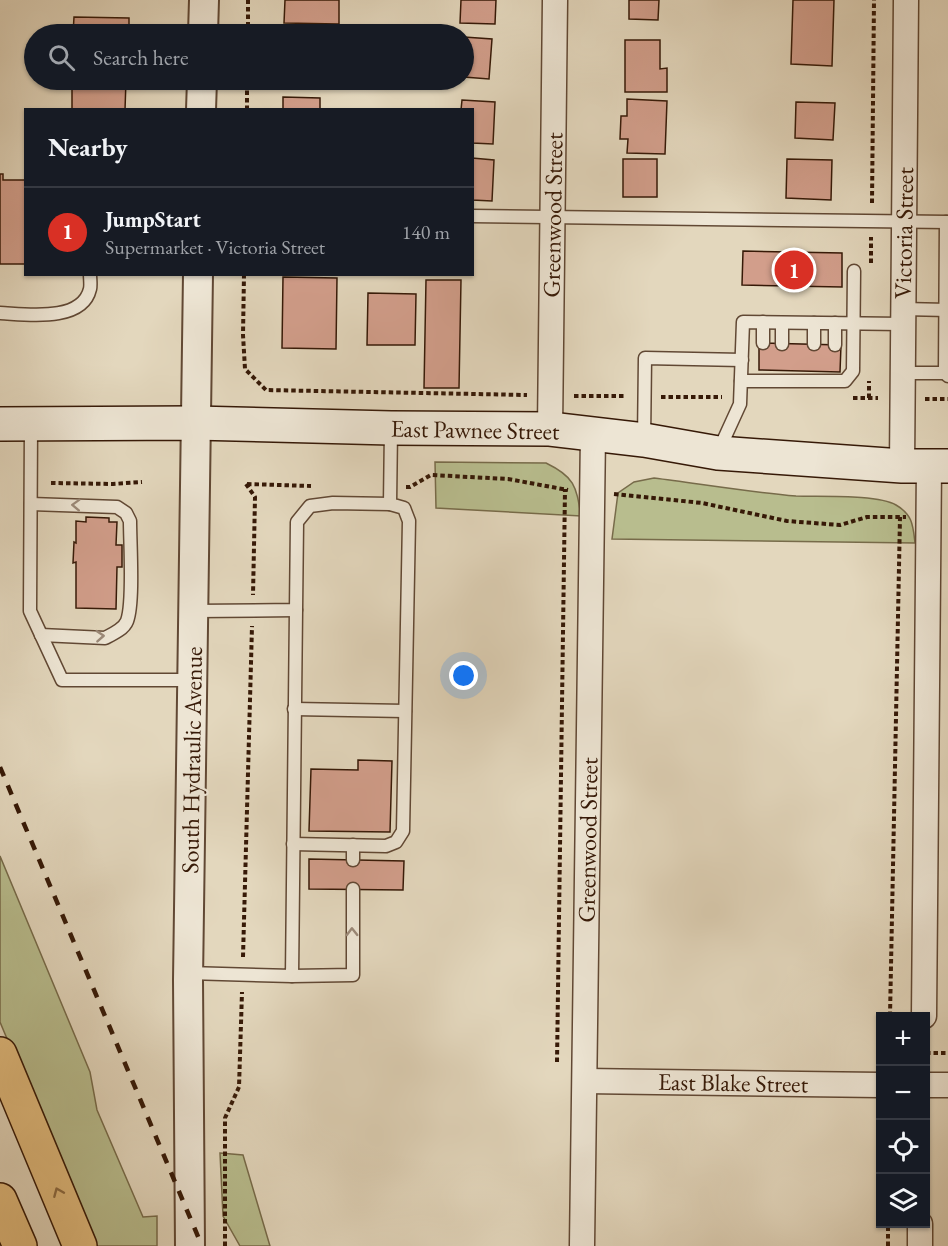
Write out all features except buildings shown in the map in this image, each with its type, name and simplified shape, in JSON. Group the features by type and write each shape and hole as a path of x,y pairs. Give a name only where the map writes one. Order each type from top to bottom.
{"main road":[{"name":"East Pawnee Street","path":"16,424 195,423 550,429 644,440 718,453 926,466"},
{"path":"0,1054 80,1246"},
{"path":"2,1211 20,1246"}],"street":[{"path":"203,24 204,0"},
{"name":"Greenwood Street","path":"550,429 555,0"},
{"name":"Victoria Street","path":"906,0 903,399 926,466 924,1012"},
{"path":"201,108 202,90"},
{"name":"South Hydraulic Avenue","path":"190,1246 188,973 198,276"},
{"name":"Greenwood Street","path":"582,1246 593,434"},
{"name":"East Blake Street","path":"585,1082 876,1085"},
{"path":"930,1085 948,1085"},
{"path":"920,1228 920,1246"}],"lane":[{"path":"474,216 947,222 946,374 904,374"},
{"path":"741,381 764,375 835,376 845,381 853,371 854,271"},
{"path":"0,313 57,314 74,309 84,300 90,290 90,276"},
{"path":"718,453 740,404 743,322 853,323 946,310"},
{"path":"763,322 763,343"},
{"path":"782,323 782,344"},
{"path":"814,323 814,344"},
{"path":"835,323 835,345"},
{"path":"644,440 645,358 742,360"},
{"path":"16,424 31,504 30,611 62,680 193,680"},
{"path":"390,504 391,428"},
{"path":"292,976 294,709 297,522 310,506 333,503 390,504 404,508 409,521 403,831 396,842 386,846 293,844"},
{"path":"31,504 117,507 126,513 130,521 130,607 127,623 115,634 105,638 41,635"},
{"path":"194,611 296,610"},
{"path":"294,709 405,711"},
{"path":"352,860 353,845"},
{"path":"188,973 353,975 353,889"}],"path":[{"path":"248,0 248,24"},
{"path":"871,267 874,0"},
{"path":"247,90 247,108"},
{"path":"244,276 243,335 246,369 266,390 741,397"},
{"path":"869,377 869,398"},
{"path":"846,398 948,399"},
{"path":"51,483 142,482"},
{"path":"225,1246 225,1118 239,1087 255,497 246,484"},
{"path":"557,1062 565,489"},
{"path":"890,1012 900,517"},
{"path":"930,1053 948,1053"},
{"path":"888,1228 888,1246"}],"green space":[{"path":"435,462 546,463 563,473 572,484 578,497 581,516 436,508"},
{"path":"654,478 796,496 833,496 887,501 902,509 909,517 913,526 915,543 612,539 618,493 634,482"},
{"path":"0,856 90,1072 97,1110 143,1217 157,1216 157,1246 94,1246 0,1022"},
{"path":"220,1153 243,1155 270,1246 240,1246 223,1216"}],"railway":[{"path":"0,767 202,1246"}],"place":[{"name":"JumpStart","path":"794,270"}]}
